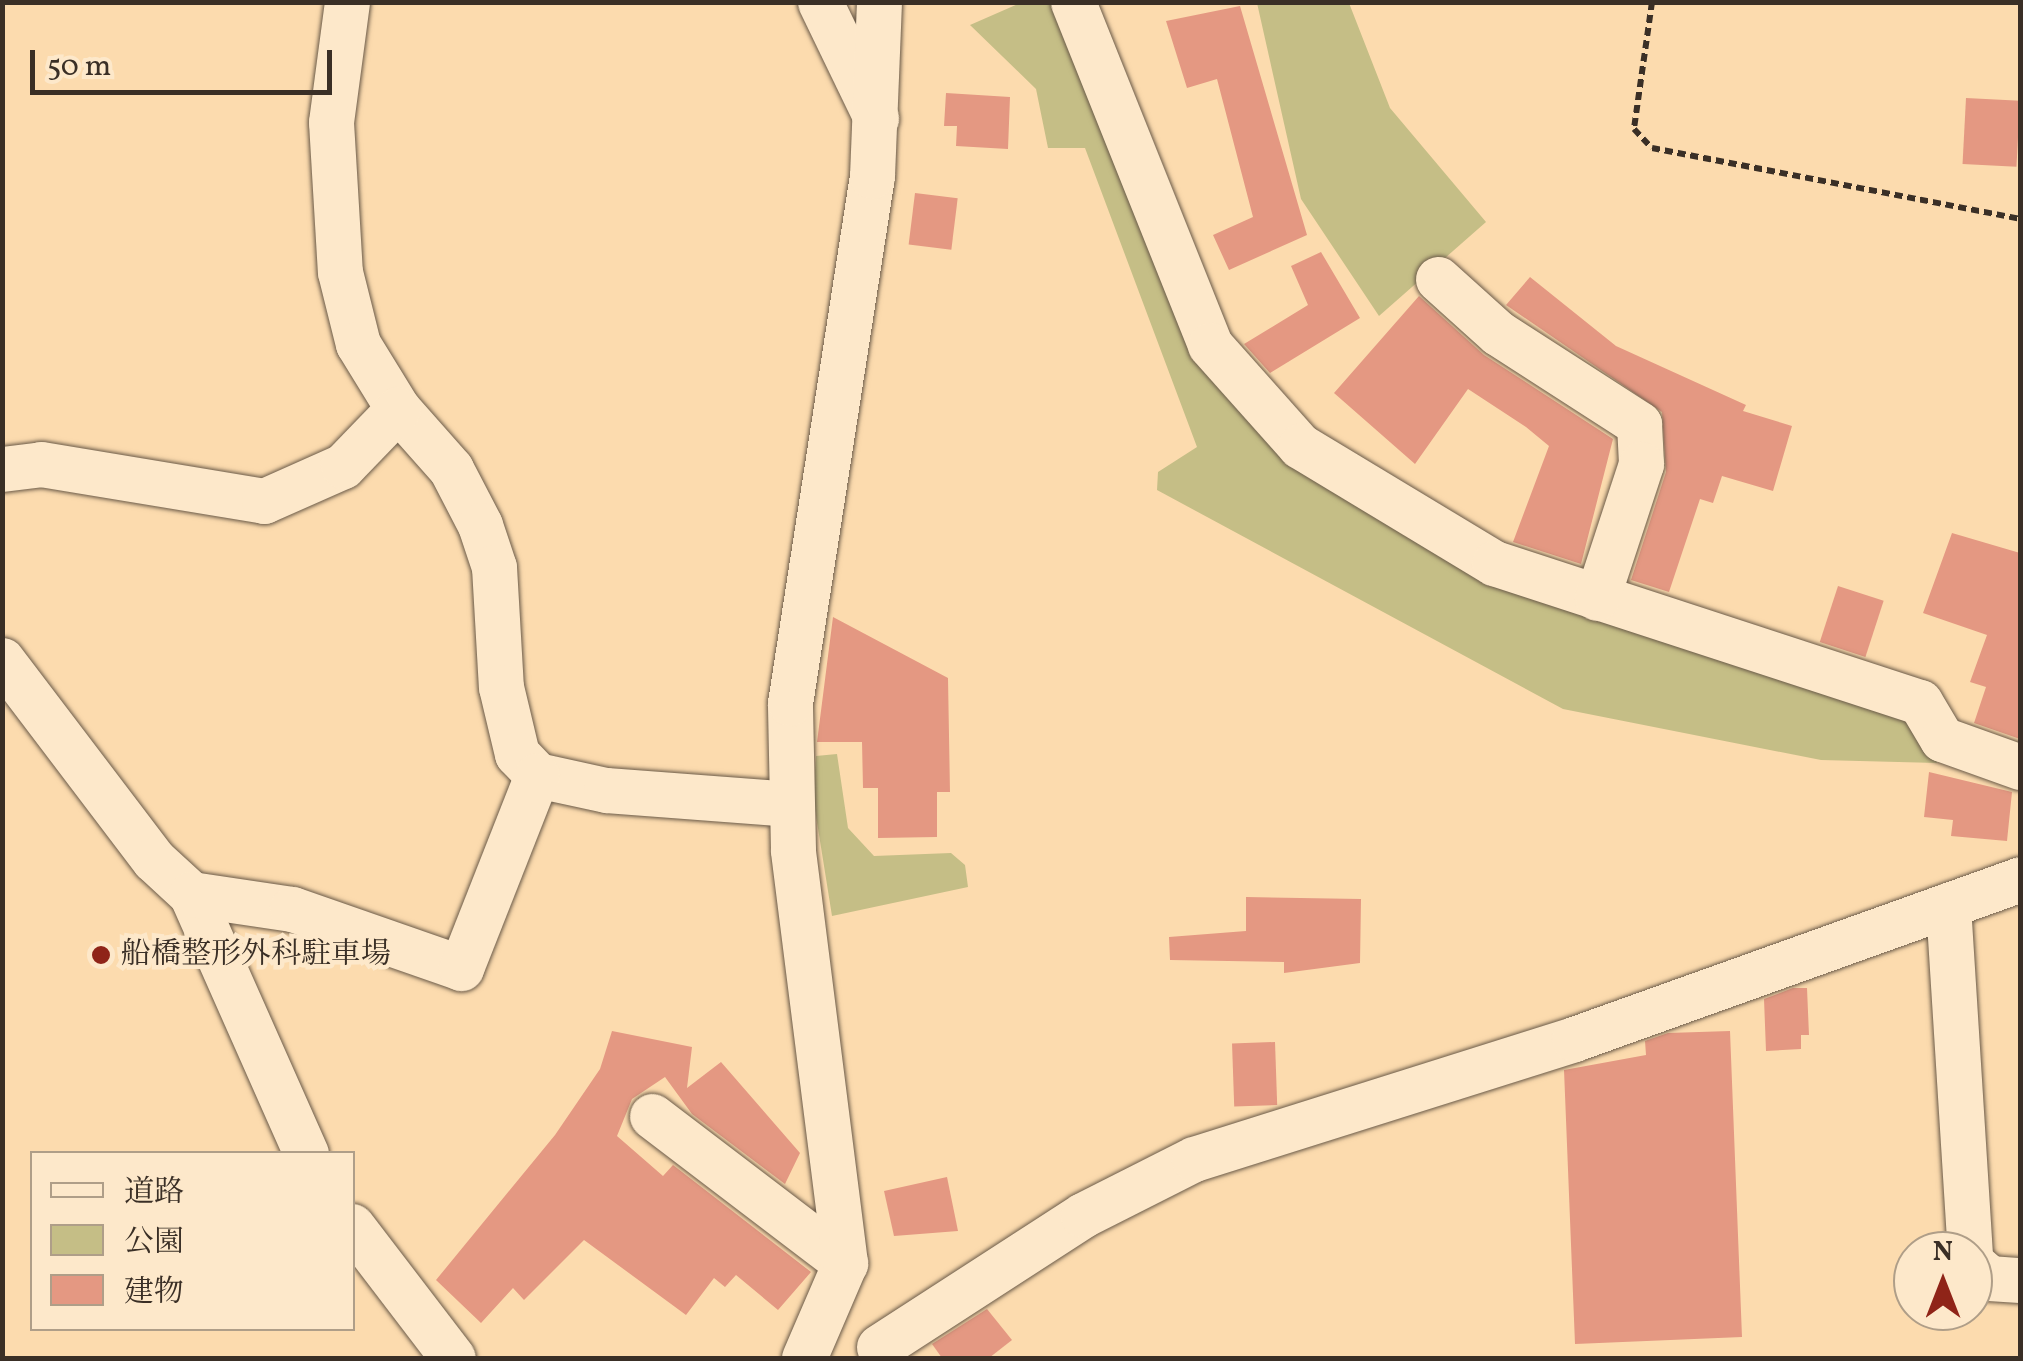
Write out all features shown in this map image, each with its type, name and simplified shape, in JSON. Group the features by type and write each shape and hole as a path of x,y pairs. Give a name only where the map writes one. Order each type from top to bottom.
{"street":[{"path":"347,2 330,122 340,272 358,344 398,410 451,469 480,525 494,568 506,728 538,775 791,804"},
{"path":"820,2 876,118"},
{"path":"804,1358 839,1283 791,804 790,703 876,118 879,2"},
{"path":"1073,2 1170,262 1210,345 1300,446 1376,498 1494,563 1920,702 1942,739 2020,767"},
{"path":"1438,279 1498,332 1639,424 1642,464 1597,598"},
{"path":"2,469 40,464 264,500 342,466 398,410"},
{"path":"2,660 154,860 191,894 305,1151"},
{"path":"191,894 292,909 461,968 538,775"},
{"path":"652,1116 839,1283 884,1353 1084,1216 1194,1159 1278,1125 1574,1039 2020,879"},
{"path":"1948,905 1969,1231"},
{"path":"355,1230 452,1358"},
{"path":"1993,1278 2020,1280"}],"path":[{"path":"1652,2 1634,129 1652,148 2020,218"}],"green space":[{"path":"1020,3 1059,3 1294,458 1910,715 1938,743 1937,763 1821,760 1563,709 1157,490 1158,472 1197,447 1085,148 1048,148 1036,89 970,25"},
{"path":"1257,3 1349,3 1390,108 1486,222 1379,316 1301,199"},
{"path":"837,754 848,828 874,856 951,853 965,865 968,887 832,916 813,797 816,756"}],"building":[{"path":"1240,6 1307,235 1229,270 1213,235 1253,217 1217,79 1187,88 1166,21"},
{"path":"946,93 1010,97 1008,149 956,146 957,126 944,126"},
{"path":"1966,98 2020,101 2016,167 1963,164"},
{"path":"915,193 958,198 951,250 909,245"},
{"path":"1321,252 1360,318 1270,373 1244,344 1308,305 1291,266"},
{"path":"1530,277 1616,346 1746,405 1743,411 1792,426 1773,491 1722,476 1713,503 1700,499 1669,592 1631,580 1666,472 1662,412 1506,305"},
{"path":"1419,296 1484,355 1613,439 1581,564 1513,542 1549,446 1526,427 1468,389 1415,464 1334,393"},
{"path":"1952,533 2020,553 2020,739 1974,723 1986,687 1970,682 1987,635 1923,613"},
{"path":"1838,586 1884,601 1865,657 1820,642"},
{"path":"833,617 948,678 950,792 937,792 937,837 878,838 878,788 863,788 862,742 817,742"},
{"path":"1929,772 2012,792 2007,841 1951,836 1953,820 1924,817"},
{"path":"1246,897 1361,899 1360,963 1284,973 1284,962 1170,960 1169,937 1246,931"},
{"path":"1793,988 1807,988 1809,1035 1801,1035 1801,1049 1766,1051 1764,999"},
{"path":"612,1031 692,1047 687,1088 721,1062 800,1153 785,1184 692,1114 665,1077 632,1099 617,1136 663,1176 673,1165 811,1272 778,1310 736,1275 725,1287 714,1278 686,1315 584,1240 524,1300 513,1288 481,1323 436,1280 555,1135 600,1069"},
{"path":"1730,1031 1742,1337 1575,1344 1564,1070 1646,1055 1645,1041 1668,1033"},
{"path":"1275,1042 1277,1105 1234,1106 1232,1044"},
{"path":"947,1177 958,1231 894,1236 884,1191"},
{"path":"987,1309 1012,1340 989,1358 942,1358 932,1344"}],"place":[{"name":"船橋整形外科駐車場","path":"101,955"}]}
